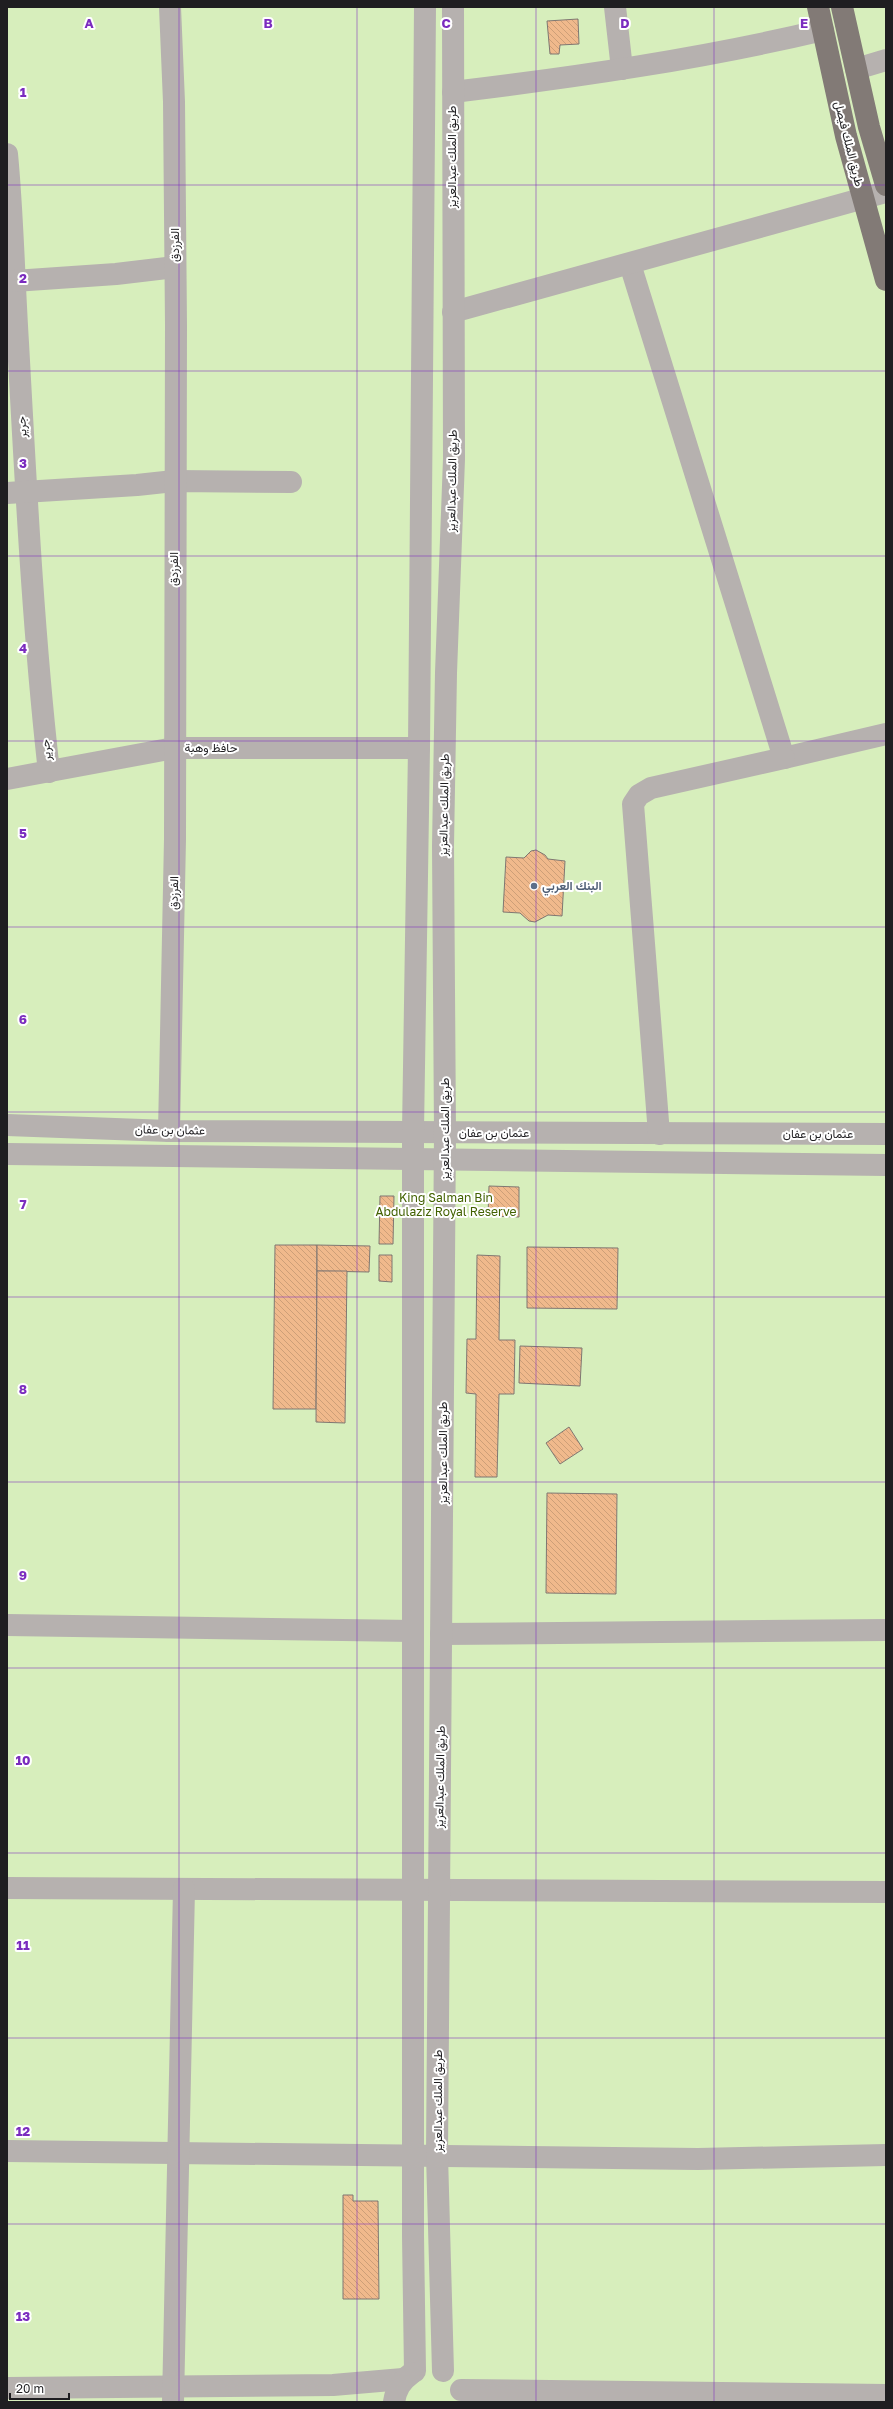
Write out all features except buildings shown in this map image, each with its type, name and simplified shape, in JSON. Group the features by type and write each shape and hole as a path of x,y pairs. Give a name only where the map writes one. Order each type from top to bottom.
{"main road":[{"name":"طريق الملك فيصل","path":"818,7 846,136 886,280"},
{"name":"طريق الملك فيصل","path":"842,7 869,127 886,185"}],"street":[{"name":"الفرزدق","path":"169,1131 175,846 175,266 174,102 170,7"},
{"name":"طريق الملك عبدالعزيز","path":"409,2375 413,2155 414,1890 413,1131 419,748 425,7"},
{"name":"طريق الملك عبدالعزيز","path":"443,2371 437,2155 438,1890 446,1133 443,846 446,673 454,459 453,7"},
{"path":"615,7 622,69"},
{"path":"453,92 622,69 739,50 823,30"},
{"path":"856,69 886,60"},
{"name":"جرير","path":"7,154 13,214 12,293 16,492 49,772"},
{"path":"453,312 886,192"},
{"path":"630,264 784,758"},
{"path":"12,293 116,274 175,266"},
{"path":"16,492 137,486 174,481 291,482"},
{"path":"659,1134 633,804 639,795 651,788 886,734"},
{"name":"حافظ وهبة","path":"7,779 174,748 419,748"},
{"name":"عثمان بن عفان","path":"7,1125 169,1131 886,1134"},
{"path":"7,1154 445,1161 886,1165"},
{"path":"7,1626 413,1631"},
{"path":"441,1634 886,1630"},
{"path":"7,1888 886,1892"},
{"path":"173,2394 184,1889"},
{"path":"7,2151 698,2159 886,2155"},
{"path":"7,2388 173,2394 333,2385 409,2375 429,2368 443,2371 455,2380 462,2396 886,2395"},
{"path":"394,2402 396,2392 409,2375"}],"green space":[{"name":"King Salman Bin Abdulaziz Royal Reserve","path":"7,7 886,7 886,2402 7,2402"}],"place":[{"name":"البنك العربي","path":"534,886"}]}
